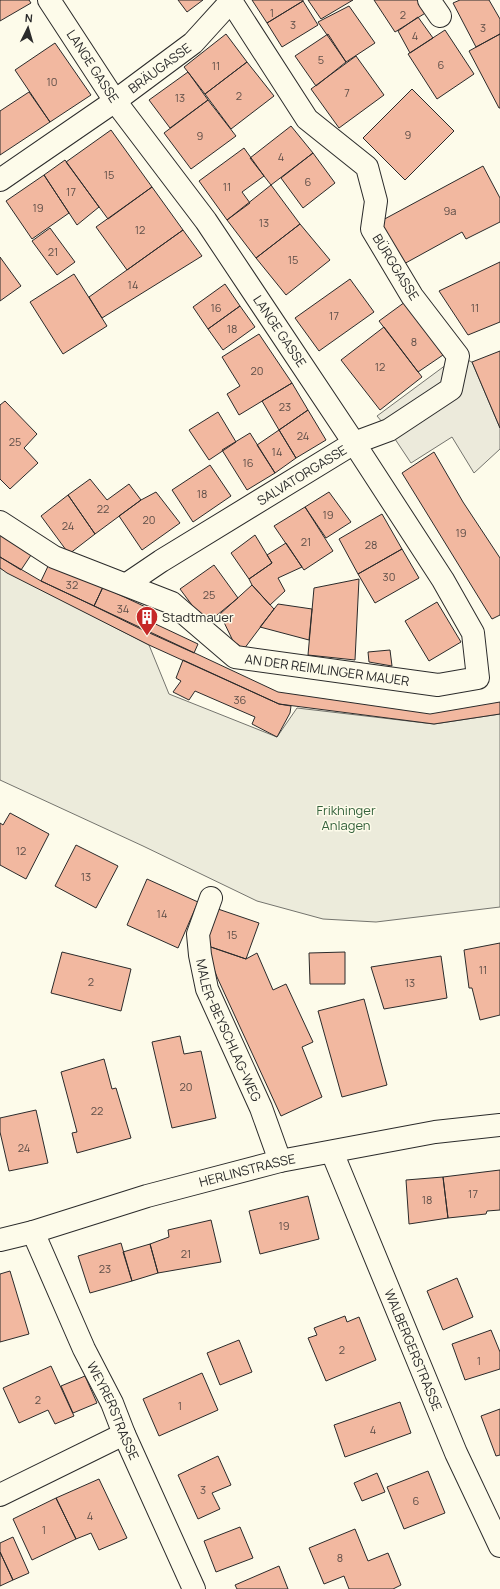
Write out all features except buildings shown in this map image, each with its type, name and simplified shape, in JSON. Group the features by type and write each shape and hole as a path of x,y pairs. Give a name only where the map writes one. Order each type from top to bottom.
{"street":[{"name":"LANGE GASSE","path":"49,0 116,101 206,221 354,443 443,580 473,633 478,678"},
{"name":"BRÄUGASSE","path":"0,180 116,101 193,42 232,0"},
{"name":"BÜRGGASSE","path":"232,0 307,119 367,167 376,201 372,229 412,296 458,356"},
{"name":"SALVATORGASSE","path":"127,584 161,561 354,443 389,430 451,389 458,356"},
{"name":"AN DER REIMLINGER MAUER","path":"0,522 54,557 127,584 172,603 235,657 438,685 478,678"},
{"name":"MALER-BEYSCHLAG-WEG","path":"211,898 198,934 206,989 261,1108 280,1161"},
{"name":"HERLINSTRASSE","path":"0,1240 33,1232 146,1196 280,1161 435,1132 500,1125"},
{"name":"WALBERGERSTRASSE","path":"332,1152 456,1453 500,1546"},
{"name":"WEYRERSTRASSE","path":"33,1232 84,1350 112,1403 124,1434 194,1589"},
{"path":"0,1495 124,1434"}],"green space":[{"name":"Frikhinger Anlagen","path":"0,568 149,645 169,694 277,737 297,708 434,724 500,714 500,907 376,922 323,919 257,901 143,846 0,780"}],"shaded area":[{"path":"458,356 472,362 500,428 500,449 474,473 452,437 411,463 389,430 377,416"}],"place":[{"name":"Stadtmauer","path":"147,636"}]}
